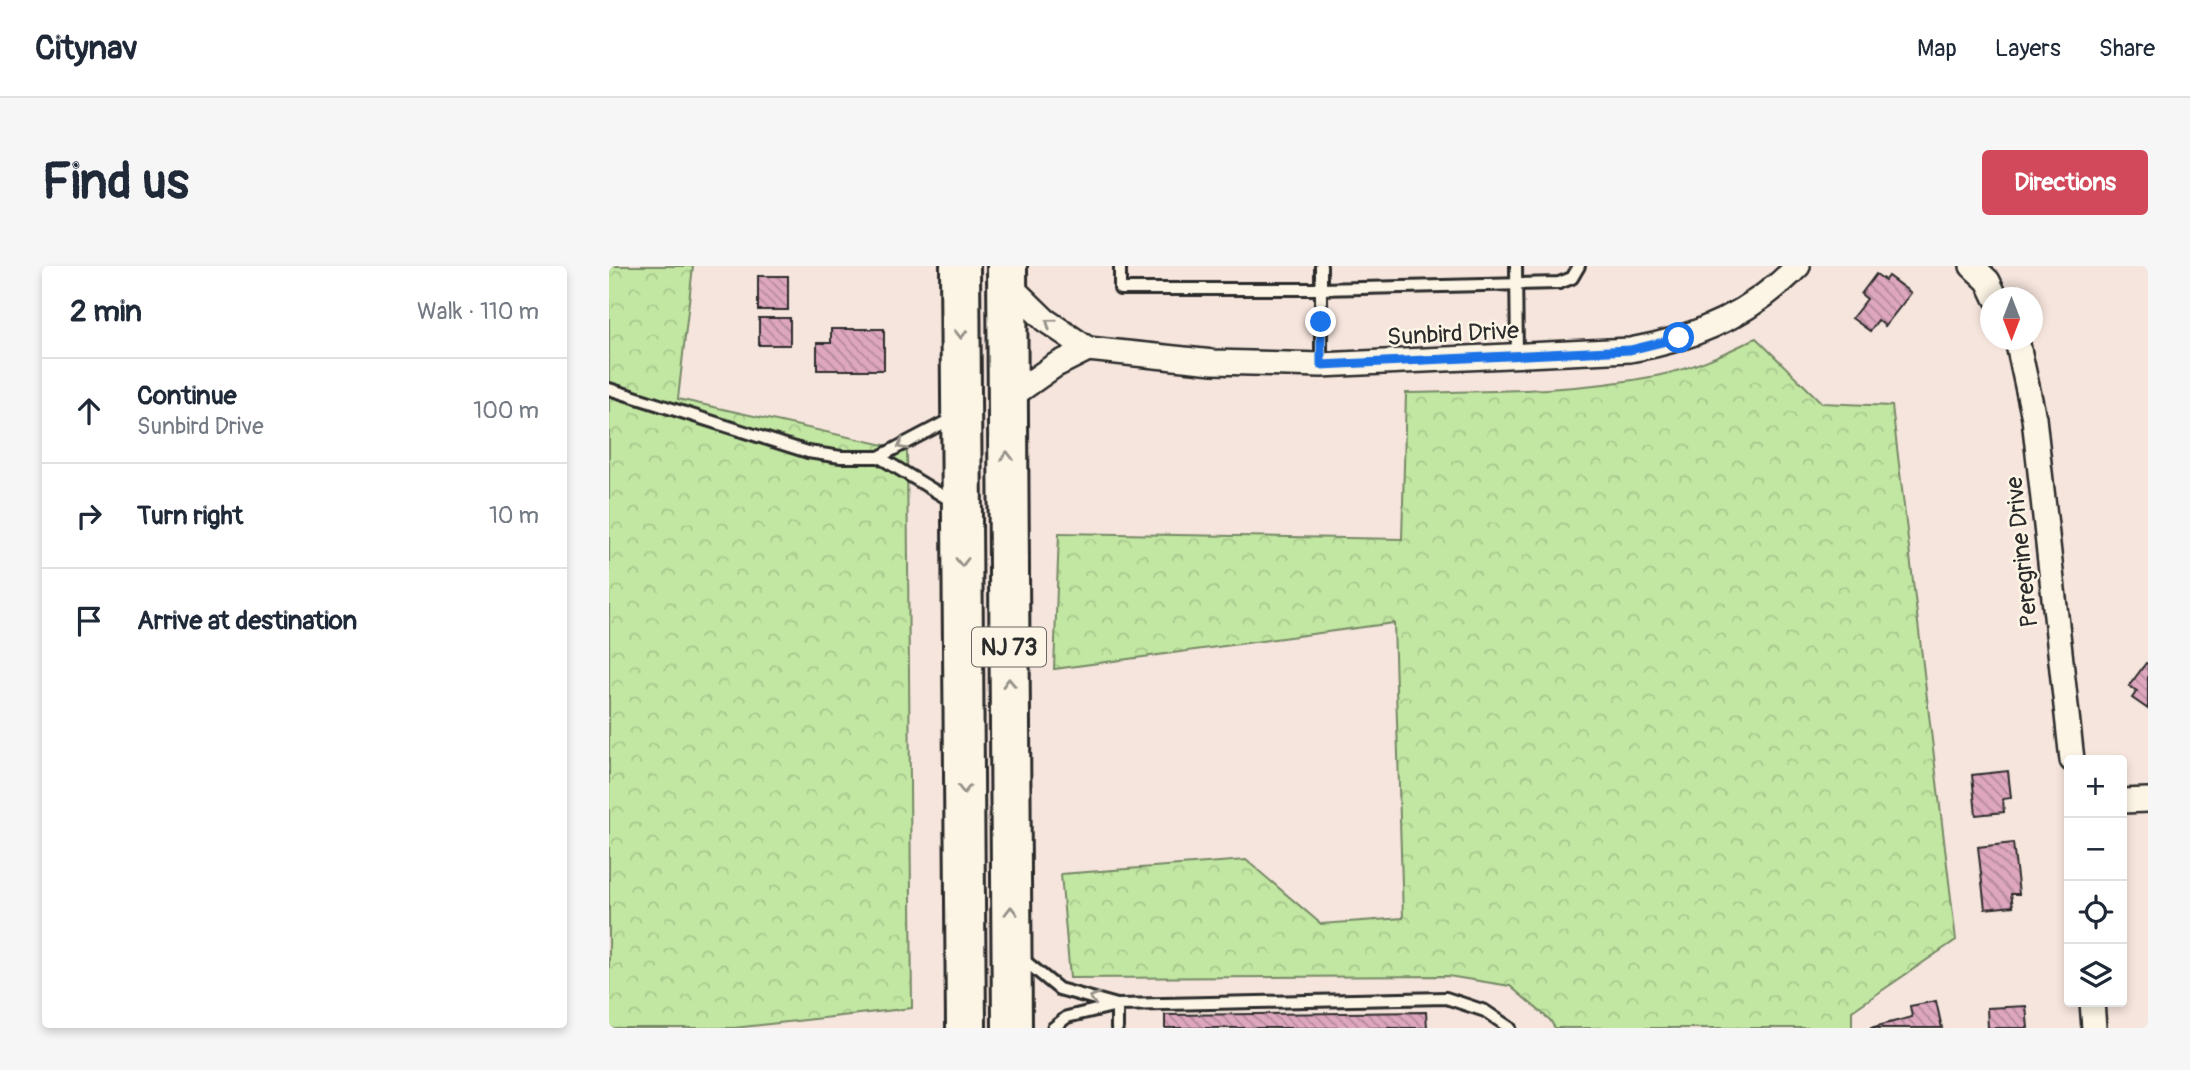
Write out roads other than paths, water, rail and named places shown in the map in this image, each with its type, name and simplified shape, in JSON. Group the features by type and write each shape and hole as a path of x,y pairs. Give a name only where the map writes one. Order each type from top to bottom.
{"highway":[{"name":"NJ 73","path":"960,266 966,1028"},
{"name":"NJ 73","path":"1007,274 1012,1028"}],"street":[{"name":"Sunbird Drive","path":"1007,274 1045,320 1088,349 1213,362 1321,365 1517,357 1660,345 1746,310 1798,266"},
{"path":"1981,269 1990,287"},
{"path":"1007,399 1054,366 1088,349"},
{"name":"Peregrine Drive","path":"2019,350 2034,418 2071,755"},
{"path":"2127,801 2148,800"},
{"path":"2092,1007 2094,1028"}],"lane":[{"path":"1120,266 1120,289 1321,289 1566,282 1579,266"},
{"path":"1321,266 1321,365"},
{"path":"1516,266 1517,357"},
{"path":"609,389 808,452 841,457 879,457 962,413"},
{"path":"879,457 962,508"},
{"path":"1011,949 1059,989 1117,1004"},
{"path":"1053,1028 1067,1017 1117,1004 1446,998 1485,1011 1510,1028"},
{"path":"1117,1004 1117,1028"}]}
